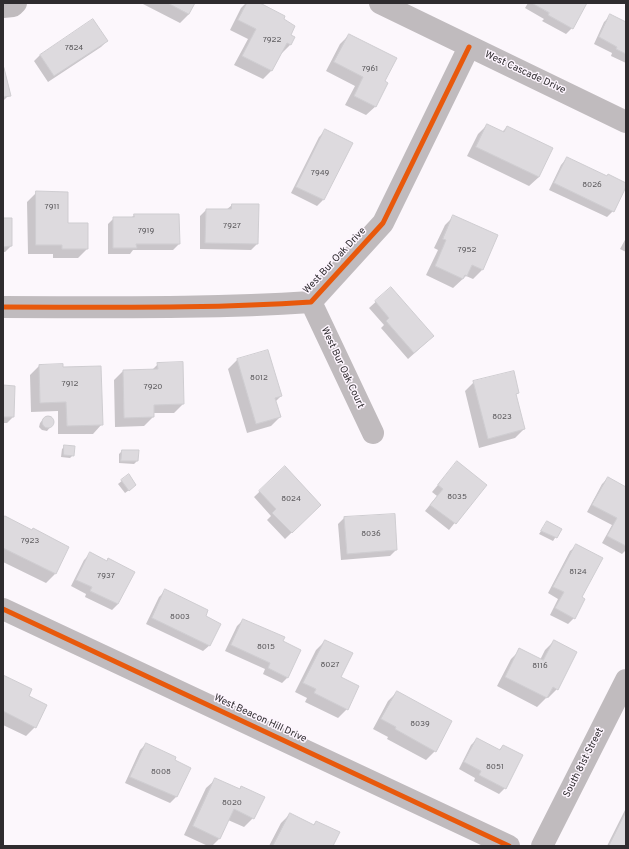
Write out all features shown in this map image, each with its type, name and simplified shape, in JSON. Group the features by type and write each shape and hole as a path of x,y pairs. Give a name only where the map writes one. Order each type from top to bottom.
{"street":[{"path":"3,8 13,6 16,3"},
{"name":"West Cascade Drive","path":"380,3 626,122"},
{"name":"West Bur Oak Drive","path":"3,307 175,307 263,305 310,302 384,223 469,47"},
{"name":"West Bur Oak Court","path":"310,302 373,433"},
{"name":"West Beacon Hill Drive","path":"3,609 509,846"},
{"name":"South 81st Street","path":"542,846 626,680"}],"building":[{"path":"168,3 195,3 189,14"},
{"path":"247,3 260,3 285,16 284,19 295,26 291,35 295,37 291,45 287,43 272,71 242,56 256,29 238,20"},
{"path":"532,3 587,3 573,29 548,15 549,13"},
{"path":"610,14 626,22 626,54 599,37"},
{"path":"93,19 108,41 54,76 40,55"},
{"path":"349,34 397,58 385,81 388,83 376,107 354,96 363,77 334,62"},
{"path":"4,68 11,96 3,97 3,69"},
{"path":"487,124 504,132 507,126 553,148 539,177 476,147"},
{"path":"325,129 353,143 324,200 296,187"},
{"path":"567,157 607,176 608,174 626,183 626,187 614,212 554,183"},
{"path":"36,191 68,192 68,223 88,223 88,249 62,249 62,245 36,245"},
{"path":"232,204 259,204 258,244 205,243 206,209 231,209"},
{"path":"134,214 179,214 180,244 136,244 137,248 113,248 113,217 134,217"},
{"path":"453,215 498,235 483,270 472,265 467,276 465,275 463,279 435,266 446,240 443,239"},
{"path":"3,218 12,218 12,246 3,247"},
{"path":"391,287 434,336 414,353 386,321 389,318 375,301"},
{"path":"268,350 282,396 275,398 281,417 256,424 237,359"},
{"path":"183,362 184,404 154,405 154,417 124,418 123,370 158,369 157,363"},
{"path":"63,364 63,367 101,366 103,425 67,426 66,402 40,403 39,365"},
{"path":"514,371 519,393 516,394 525,429 488,439 473,381"},
{"path":"3,385 15,386 14,417 3,417"},
{"path":"50,416 53,417 53,427 46,428 43,427 42,420 43,417"},
{"path":"64,445 75,446 74,456 64,455"},
{"path":"122,450 139,450 138,461 121,461"},
{"path":"457,461 487,485 456,524 430,505 443,489 438,485"},
{"path":"285,466 321,505 292,533 272,513 276,509 259,491"},
{"path":"129,474 136,485 129,491 121,480"},
{"path":"608,477 626,487 626,546 607,536 617,518 592,505"},
{"path":"395,514 397,550 347,554 344,517"},
{"path":"5,516 32,530 33,528 69,547 56,574 3,548 3,520"},
{"path":"547,521 562,529 557,538 541,531"},
{"path":"576,544 603,558 582,597 585,599 575,619 555,608 564,592 553,587"},
{"path":"90,552 107,561 108,558 135,572 118,604 90,591 92,587 76,580"},
{"path":"165,589 208,610 206,616 221,624 210,646 152,618"},
{"path":"243,619 285,637 283,641 301,650 288,678 268,668 270,663 231,645"},
{"path":"325,640 353,653 341,677 359,686 348,710 314,693 316,689 303,683"},
{"path":"554,640 577,652 558,690 553,687 547,698 505,677 519,648 543,660"},
{"path":"3,675 32,689 29,696 47,705 36,728 3,711"},
{"path":"397,691 452,721 436,752 395,729 396,727 381,719"},
{"path":"477,738 500,750 503,745 523,755 506,789 479,775 481,771 464,762"},
{"path":"146,743 176,757 175,760 191,768 177,797 130,777"},
{"path":"215,778 240,789 241,786 265,797 254,819 234,809 220,839 193,826"},
{"path":"626,812 626,846 609,846"},
{"path":"290,813 314,825 316,821 340,832 333,846 273,846"}],"cycle path":[{"path":"3,307 195,307 311,302 383,223 469,47"},
{"path":"3,609 509,846"}]}
